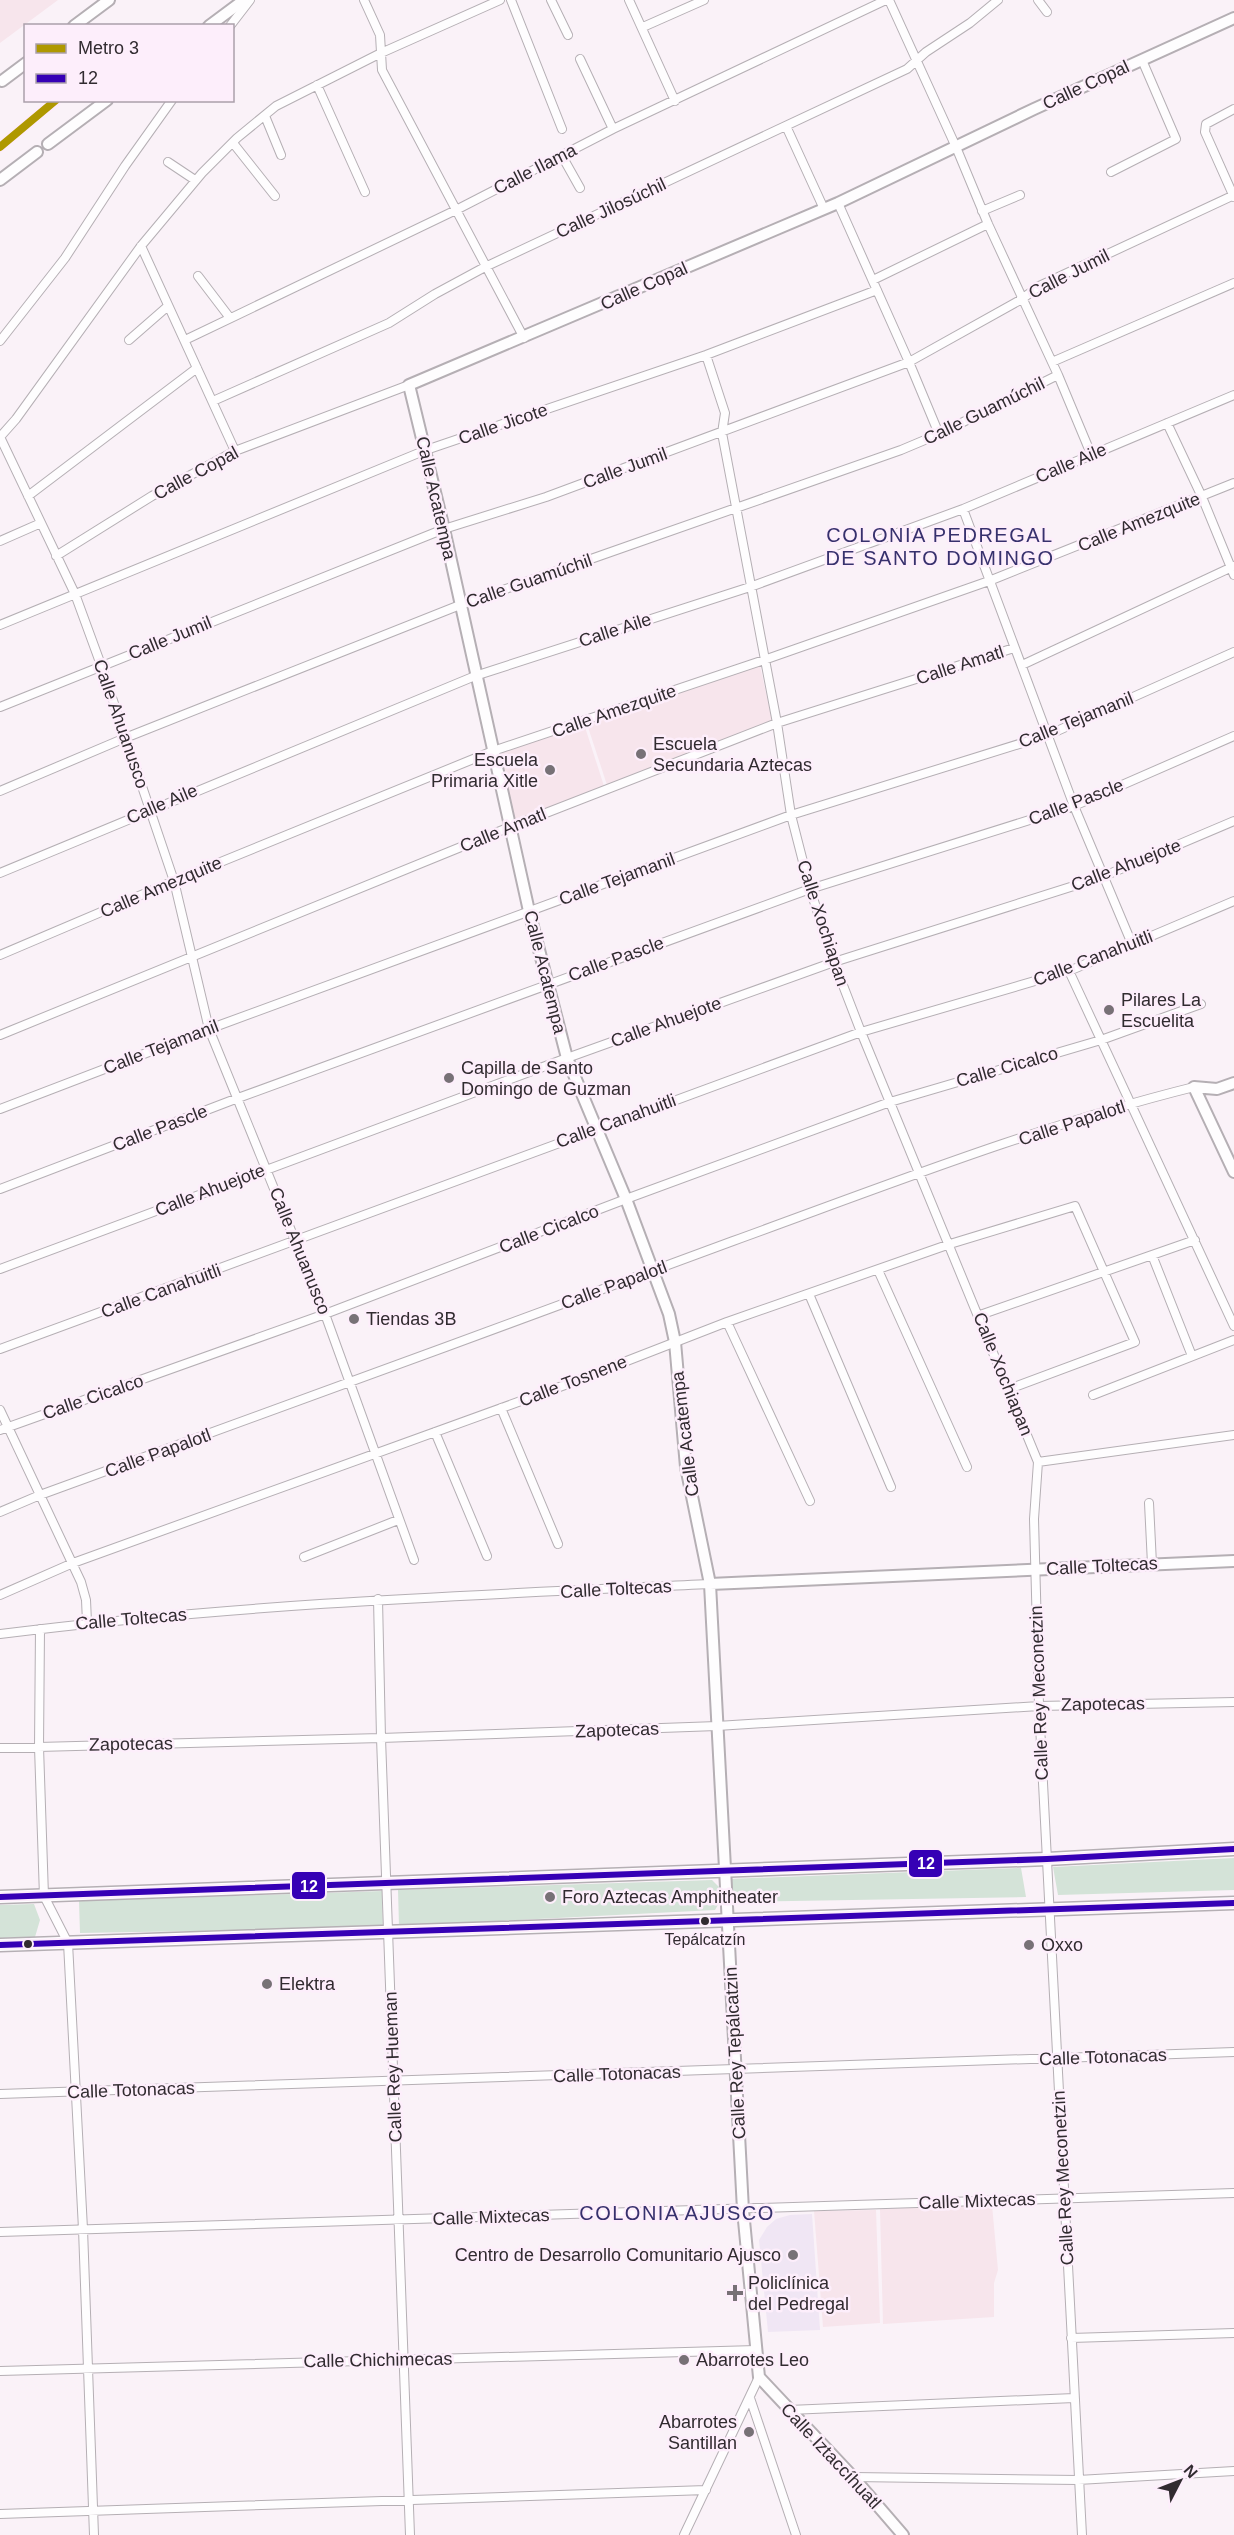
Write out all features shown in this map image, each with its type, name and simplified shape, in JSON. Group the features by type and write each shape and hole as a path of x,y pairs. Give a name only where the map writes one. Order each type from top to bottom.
{"main road":[{"path":"0,1897 725,1871 1234,1848"},
{"path":"0,1945 1234,1903"}],"street":[{"path":"77,24 109,0"},
{"path":"212,24 244,0"},
{"path":"232,24 250,0"},
{"path":"364,0 381,35 382,70 524,338"},
{"path":"0,437 16,419 141,246 195,180 233,143 276,106 381,53 500,0"},
{"path":"511,0 562,129"},
{"path":"551,0 568,35"},
{"path":"629,0 675,101"},
{"path":"643,27 704,0"},
{"path":"887,0 956,147 982,211 1058,375 1091,454"},
{"name":"Calle Ilama","path":"185,340 456,210 613,129 887,0"},
{"name":"Calle Jilosúchil","path":"213,401 389,322 485,267 907,69 926,52 970,23 998,0"},
{"path":"1038,0 1047,12"},
{"name":"Calle Copal","path":"57,556 152,496 235,451 409,385 524,338 838,203 1234,18"},
{"path":"580,59 613,129"},
{"path":"1111,172 1176,140 1142,60"},
{"path":"2,81 24,64"},
{"path":"317,85 365,192"},
{"path":"48,144 104,102"},
{"path":"0,341 65,258 125,166 171,102"},
{"path":"1234,110 1206,124 1205,132 1234,196"},
{"path":"265,116 281,155"},
{"path":"786,126 824,209"},
{"path":"233,143 275,196"},
{"path":"0,180 37,152"},
{"path":"562,156 580,188"},
{"path":"168,162 195,180"},
{"path":"982,211 1020,195"},
{"name":"Calle Jumil","path":"0,707 444,529 546,497 909,362 1022,299 1039,286 1234,196"},
{"path":"838,203 939,434"},
{"path":"873,280 988,224"},
{"path":"141,246 235,451"},
{"path":"198,276 230,318"},
{"name":"Calle Guamúchil","path":"1052,362 1234,283"},
{"name":"Calle Jicote","path":"0,625 426,450 706,355 877,290"},
{"path":"129,340 168,306"},
{"name":"Calle Xochiapan","path":"706,355 725,413 722,432 777,723 791,815 810,889 834,962 861,1032 980,1315 1038,1462"},
{"path":"28,496 197,368"},
{"name":"Calle Guamúchil","path":"0,791 125,738 460,605 939,434 1058,375"},
{"name":"Calle Acatempa","path":"409,385 426,450 529,911 567,1058 626,1199 669,1314 675,1342 683,1445 710,1584"},
{"name":"Calle Aile","path":"0,873 476,676 750,586 963,509 1234,395"},
{"path":"1167,423 1233,569"},
{"name":"Calle Ahuanusco","path":"0,437 75,594 174,881 209,1029 325,1314 414,1560"},
{"name":"Calle Amezquite","path":"0,955 174,881 493,751 989,581 1234,483"},
{"path":"963,509 1074,806 1132,944"},
{"path":"0,541 41,523"},
{"name":"Calle Amatl","path":"1022,665 1233,569"},
{"name":"Calle Amatl","path":"0,1035 510,827 777,723 1014,648"},
{"name":"Calle Tejamanil","path":"0,1109 209,1029 791,815 1048,735 1234,652"},
{"name":"Calle Pascle","path":"0,1189 238,1098 810,889 1074,806 1234,736"},
{"name":"Calle Ahuejote","path":"0,1269 267,1168 834,962 1102,877 1234,821"},
{"name":"Calle Canahuitli","path":"0,1349 861,1032 1070,971 1234,901"},
{"path":"1070,971 1234,1324"},
{"name":"Calle Cicalco","path":"0,1430 325,1314 626,1199 890,1102 1101,1040 1201,1004"},
{"name":"Calle Papalotl","path":"0,1512 40,1495 919,1174 1131,1103 1194,1087 1217,1089 1234,1083"},
{"path":"1194,1087 1234,1172"},
{"name":"Calle Tosnene","path":"0,1595 73,1563 501,1408 727,1322 950,1244 1075,1206 1105,1271"},
{"path":"980,1315 1195,1240"},
{"path":"1152,1255 1192,1356"},
{"path":"878,1270 967,1467"},
{"path":"1009,1389 1135,1342 1105,1271"},
{"path":"809,1294 891,1487"},
{"path":"727,1322 810,1502"},
{"path":"1093,1395 1234,1340"},
{"path":"501,1408 558,1544"},
{"path":"0,1410 73,1563 86,1600 87,1622"},
{"path":"435,1432 488,1556"},
{"path":"1038,1462 1234,1435"},
{"name":"Calle Rey Meconetzin","path":"1038,1462 1034,1519 1034,1570 1039,1706 1082,2535"},
{"path":"1149,1503 1152,1564"},
{"path":"304,1557 398,1520"},
{"name":"Calle Toltecas","path":"0,1634 87,1622 378,1599 1234,1561"},
{"name":"Calle Rey Tepálcatzin","path":"710,1584 743,2210 759,2377"},
{"name":"Calle Rey Hueman","path":"378,1599 410,2535"},
{"path":"40,1629 39,1747 44,1896 68,1943 83,2229 94,2535"},
{"name":"Zapotecas","path":"0,1748 717,1726 1039,1706 1234,1702"},
{"name":"Calle Totonacas","path":"0,2094 1234,2052"},
{"name":"Calle Mixtecas","path":"0,2232 1234,2193"},
{"path":"1071,2337 1234,2333"},
{"name":"Calle Chichimecas","path":"0,2371 756,2350"},
{"path":"684,2535 759,2377"},
{"name":"Calle Iztaccíhuatl","path":"759,2377 853,2477 903,2535"},
{"path":"750,2398 796,2535"},
{"path":"789,2410 1074,2398"},
{"path":"853,2477 1078,2480 1234,2471"},
{"path":"0,2514 706,2490"}],"shaded area":[{"path":"0,0 58,0 24,24 0,43"},
{"name":"Escuela Secundaria Aztecas","path":"760,666 772,720 607,785 587,724"},
{"name":"Escuela Primaria Xitle","path":"584,724 604,786 513,821 497,754"},
{"path":"1234,1858 1234,1890 1058,1895 1053,1867"},
{"path":"1021,1868 1026,1897 732,1902 727,1893 727,1879"},
{"path":"712,1880 725,1893 715,1910 399,1926 398,1890"},
{"path":"382,1891 383,1928 80,1933 79,1901"},
{"path":"34,1904 40,1920 35,1937 0,1938 0,1905"},
{"path":"992,2205 998,2270 994,2283 994,2317 883,2324 880,2209"},
{"path":"876,2210 880,2323 823,2327 814,2211"},
{"path":"812,2214 820,2330 768,2332 759,2240 767,2227 776,2219 790,2215"}],"metro line":[{"name":"3","path":"0,147 54,102"}],"transit line":[{"name":"12","path":"0,1897 1047,1859 1234,1849"},
{"name":"12","path":"0,1945 1234,1903"}],"place":[{"name":"Escuela Secundaria Aztecas","path":"641,754"},
{"name":"Escuela Primaria Xitle","path":"550,770"},
{"name":"Pilares La Escuelita","path":"1109,1010"},
{"name":"Capilla de Santo Domingo de Guzman","path":"449,1078"},
{"name":"Tiendas 3B","path":"354,1319"},
{"name":"Foro Aztecas Amphitheater","path":"550,1897"},
{"name":"Tepálcatzín","path":"705,1921"},
{"name":"Oxxo","path":"1029,1945"},
{"name":"Elektra","path":"267,1984"},
{"name":"Centro de Desarrollo Comunitario Ajusco","path":"793,2255"},
{"name":"Policlínica del Pedregal","path":"735,2293"},
{"name":"Abarrotes Leo","path":"684,2360"},
{"name":"Abarrotes Santillan","path":"749,2432"}],"district":[{"name":"COLONIA PEDREGAL DE SANTO DOMINGO","path":"940,546"},
{"name":"COLONIA AJUSCO","path":"677,2213"}]}
